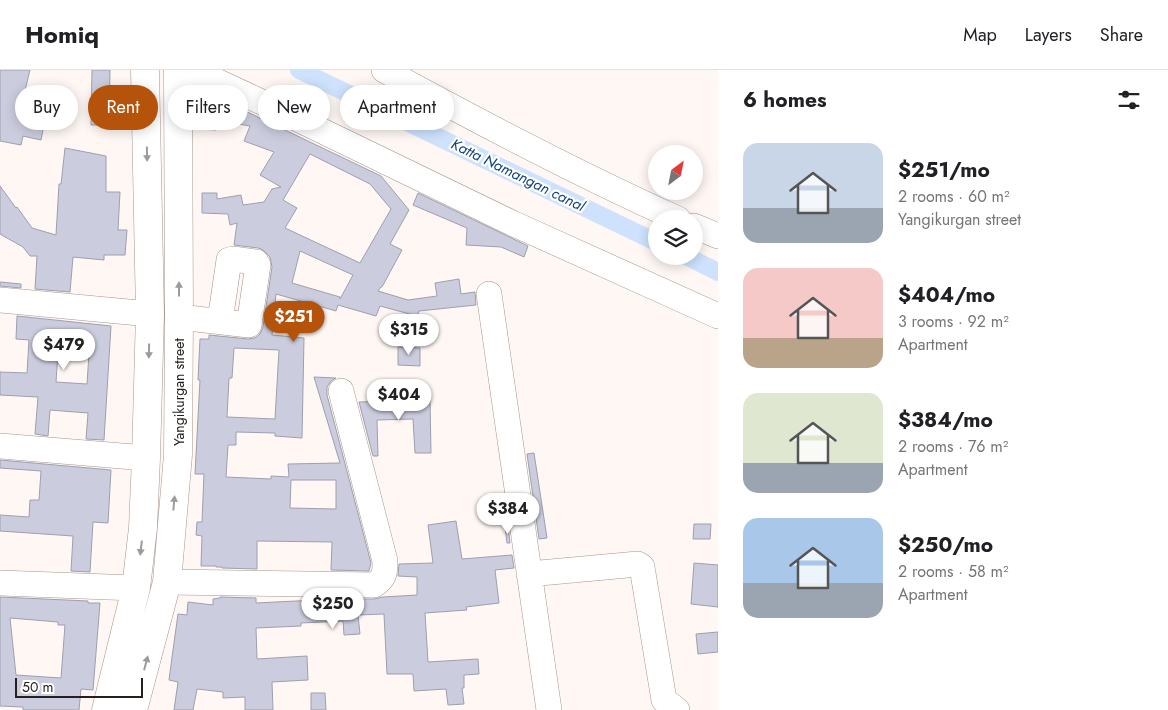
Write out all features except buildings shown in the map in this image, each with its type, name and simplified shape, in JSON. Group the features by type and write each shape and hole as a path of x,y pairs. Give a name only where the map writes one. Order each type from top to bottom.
{"main road":[{"path":"106,710 136,588 143,528 150,314 145,70"},
{"name":"Yangikurgan street","path":"134,710 167,582 178,455 178,73"}],"street":[{"path":"384,70 450,106 658,210"},
{"path":"178,73 199,73 512,223 718,316"},
{"path":"703,230 718,236"},
{"path":"489,294 549,710"},
{"path":"0,300 150,314"},
{"path":"179,317 220,321"},
{"path":"167,582 374,585 381,580 385,572 385,561 341,391"},
{"path":"0,446 146,458"},
{"path":"529,574 638,564 642,567 664,700 677,710"},
{"path":"0,583 136,588"}],"waterway":[{"name":"Katta Namangan canal","path":"299,70 648,238"},
{"name":"Katta Namangan canal","path":"703,264 718,272"}]}
